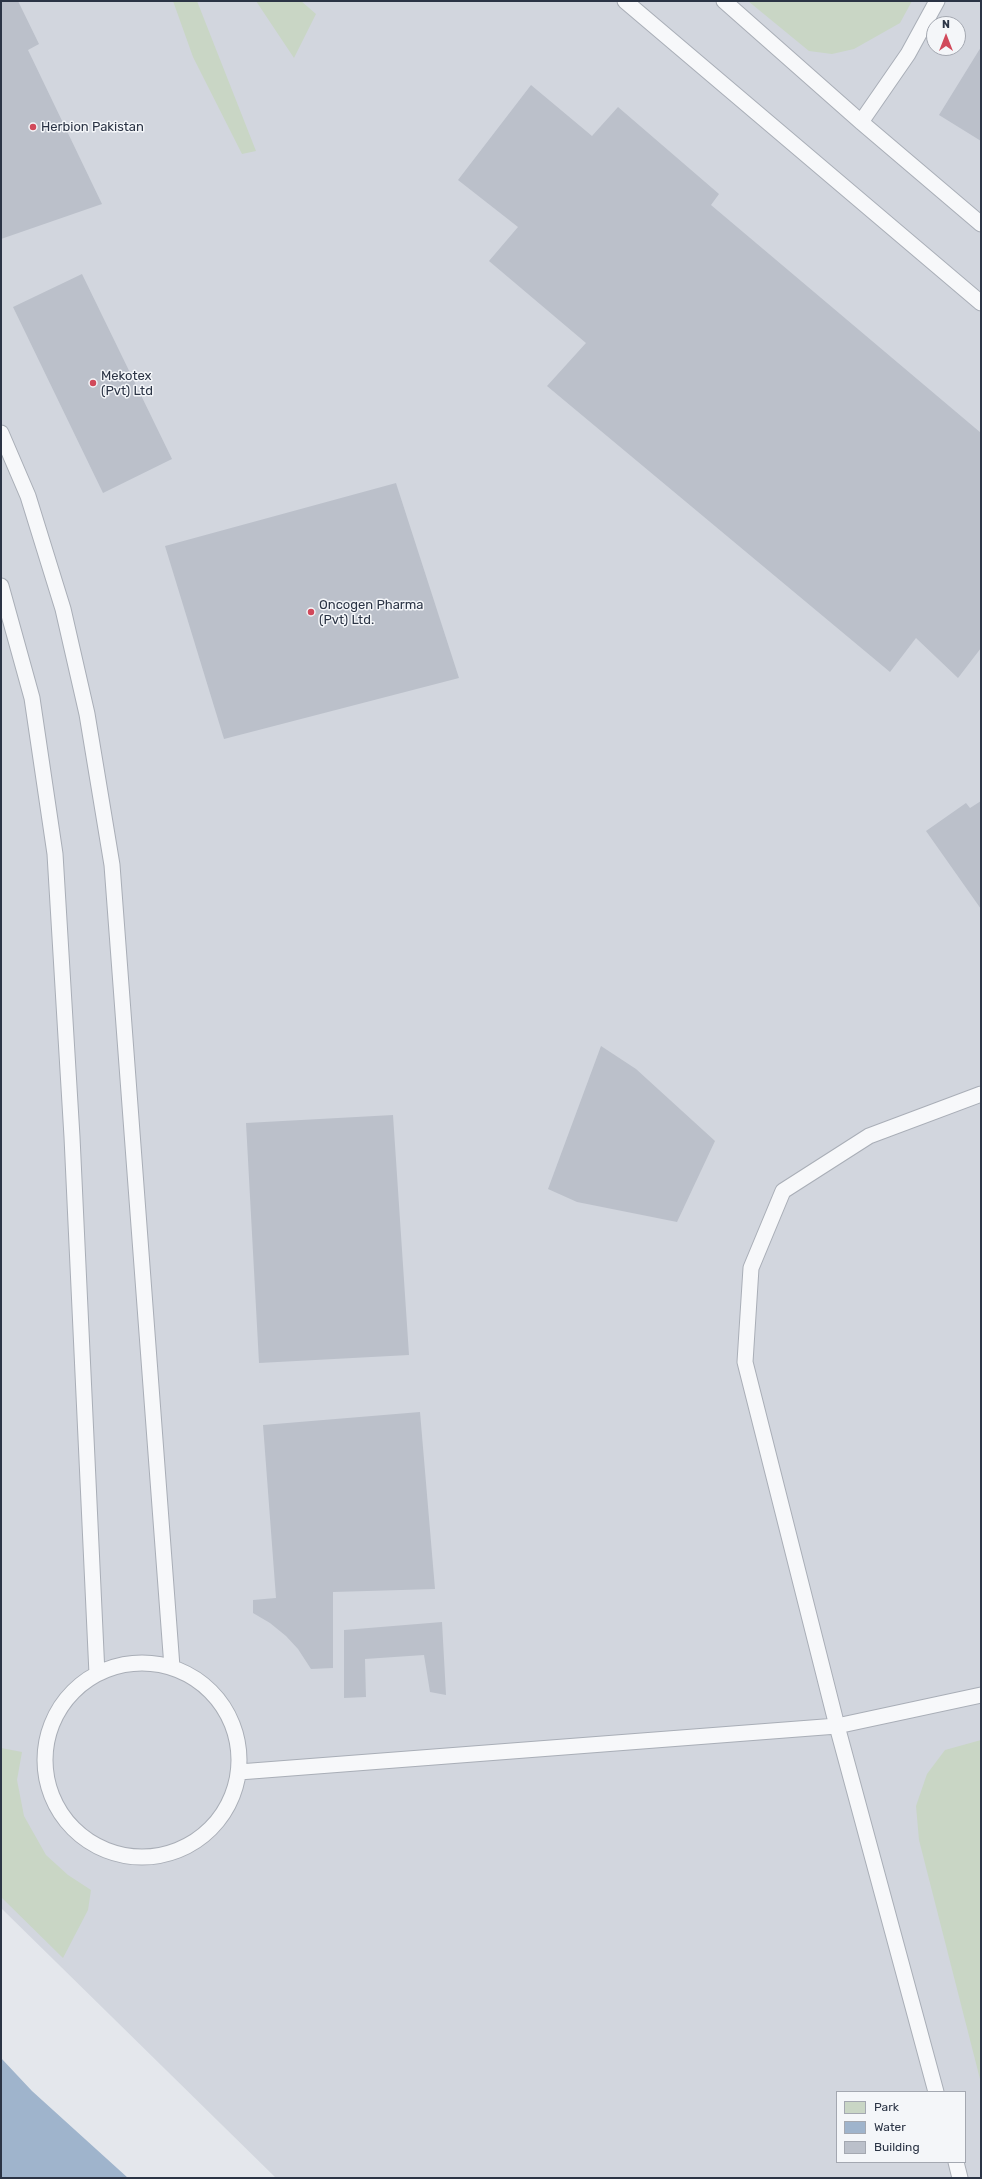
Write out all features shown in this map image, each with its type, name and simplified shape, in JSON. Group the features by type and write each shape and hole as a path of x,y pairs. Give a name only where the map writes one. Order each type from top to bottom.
{"lane":[{"path":"626,1 981,303"},
{"path":"724,1 861,122 981,224"},
{"path":"861,122 908,54 937,1"},
{"path":"1,433 28,496 63,608 87,714 112,865 172,1668"},
{"path":"1,586 32,698 55,854 72,1145 97,1674"},
{"path":"936,2091 836,1726 745,1362 751,1268 783,1192 869,1136 981,1094"},
{"path":"134,1663 172,1668 201,1683 224,1708 237,1739 239,1772 228,1807 205,1835 173,1853 137,1858 102,1850 72,1828 52,1799 44,1763 50,1728 68,1696 97,1674 134,1663"},
{"path":"239,1772 836,1726 981,1695"},
{"path":"956,2163 960,2178"}],"shaded area":[{"path":"1,1 981,1 981,2178 276,2178 1,1908"}],"green space":[{"path":"173,1 197,1 256,151 242,154 193,57"},
{"path":"256,1 301,1 316,14 294,58"},
{"path":"748,1 912,1 900,23 854,49 832,54 809,51"},
{"path":"981,1740 981,2083 919,1840 916,1806 927,1774 945,1750"},
{"path":"1,1748 22,1752 17,1780 24,1816 46,1855 68,1875 91,1890 88,1910 63,1958 1,1897"}],"water":[{"path":"1,2058 32,2091 128,2178 1,2178"}],"building":[{"name":"Herbion Pakistan","path":"1,1 18,1 39,44 28,50 102,204 1,239"},
{"path":"981,47 981,141 939,115"},
{"path":"531,85 592,136 618,107 719,194 711,205 981,433 981,648 958,678 916,638 890,672 547,386 586,343 489,261 518,227 458,180"},
{"name":"Mekotex (Pvt) Ltd","path":"82,274 172,459 103,493 13,307"},
{"name":"Oncogen Pharma (Pvt) Ltd.","path":"396,483 459,678 224,739 165,546"},
{"path":"981,801 981,909 926,831 966,803 970,808"},
{"path":"601,1046 636,1069 715,1141 677,1222 577,1202 548,1189"},
{"path":"393,1115 409,1355 259,1363 246,1123"},
{"path":"420,1412 435,1589 333,1592 333,1668 311,1669 298,1649 286,1636 270,1623 253,1613 253,1600 276,1598 263,1425"},
{"path":"442,1622 446,1695 430,1692 424,1655 365,1659 366,1697 344,1698 344,1630"}],"place":[{"name":"Herbion Pakistan","path":"33,127"},
{"name":"Mekotex (Pvt) Ltd","path":"93,383"},
{"name":"Oncogen Pharma (Pvt) Ltd.","path":"311,612"}]}
